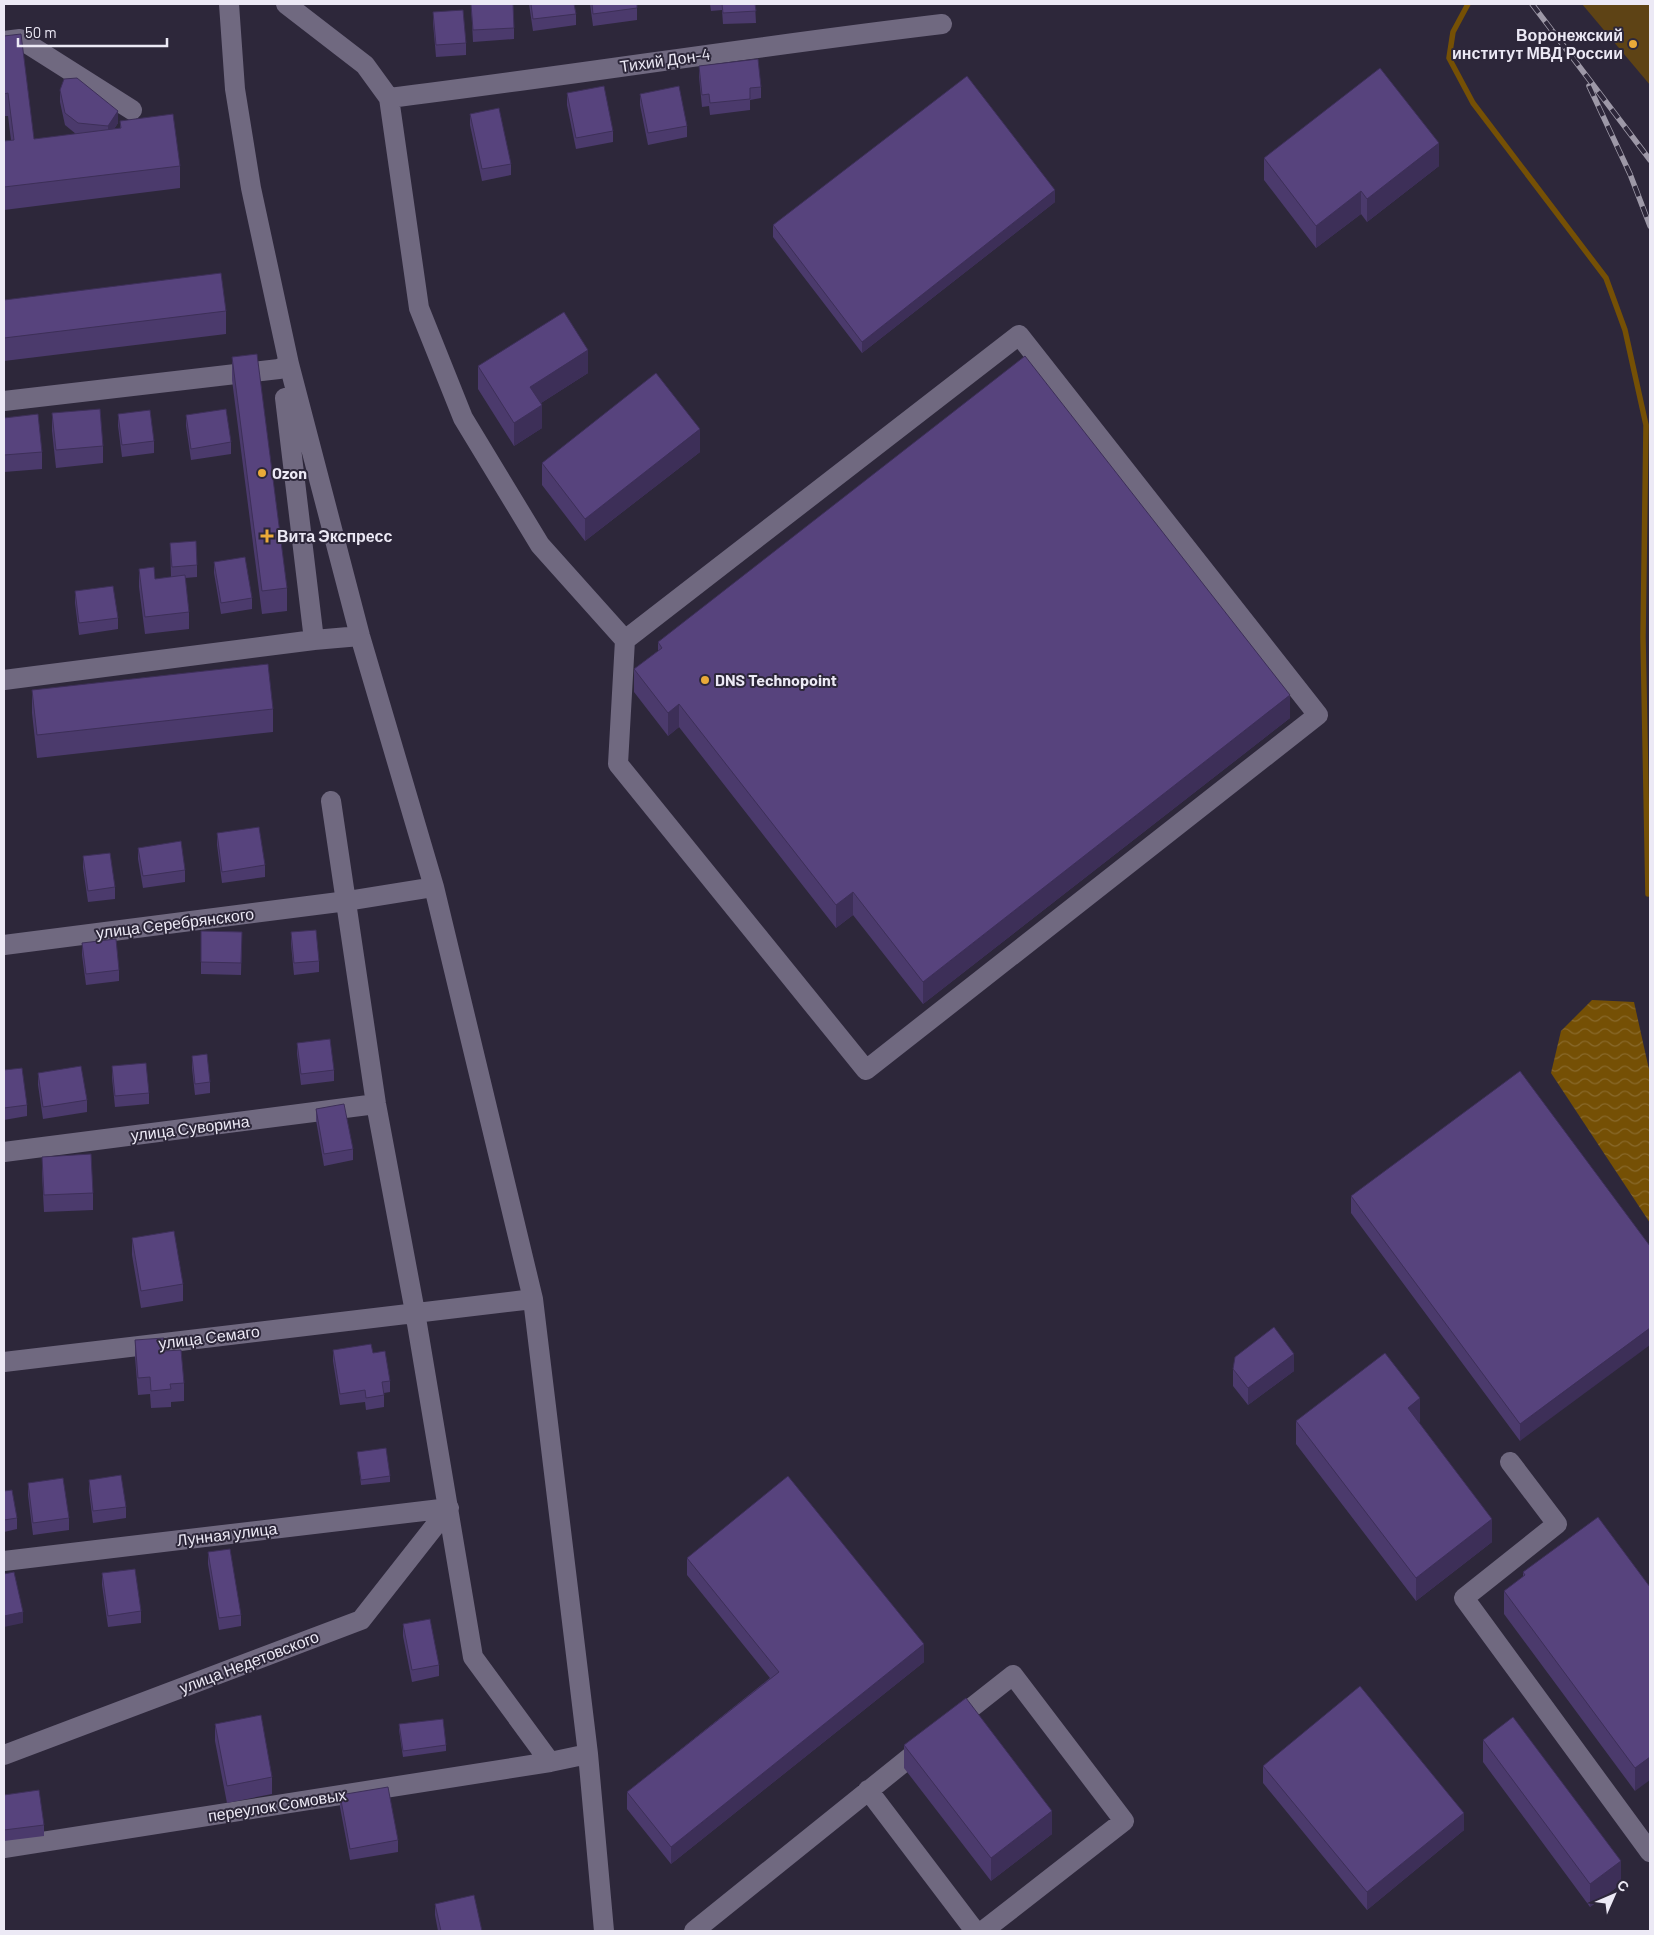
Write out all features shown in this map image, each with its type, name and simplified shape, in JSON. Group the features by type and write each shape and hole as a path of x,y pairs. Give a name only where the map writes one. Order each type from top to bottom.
{"street":[{"path":"229,4 244,190 360,636 434,887 532,1299 588,1754 604,1931"},
{"path":"286,4 365,65 389,98 419,308 463,418 540,544 625,640 618,764 866,1070 1318,714 1019,335 625,640"},
{"name":"Тихий Дон-4","path":"389,98 506,84 775,44 942,24"},
{"path":"4,41 20,39 132,110"},
{"path":"4,401 279,369 289,364"},
{"path":"285,398 314,640"},
{"path":"4,680 314,640 360,636"},
{"path":"330,801 376,1104 415,1312 473,1657 550,1762"},
{"name":"улица Серебрянского","path":"4,945 346,901 434,887"},
{"name":"улица Суворина","path":"4,1152 376,1104"},
{"name":"улица Семаго","path":"4,1362 532,1299"},
{"path":"1510,1462 1556,1524 1464,1598 1650,1852"},
{"name":"Лунная улица","path":"4,1560 449,1508"},
{"name":"улица Недетовского","path":"4,1755 361,1620 449,1508"},
{"path":"694,1931 1013,1675 1124,1820 983,1931"},
{"name":"переулок Сомовых","path":"4,1848 550,1762 588,1754"},
{"path":"868,1790 975,1931"}],"shaded area":[{"name":"Воронежский институт МВД России","path":"1582,4 1650,4 1650,85"}],"water":[{"path":"1592,1000 1634,1002 1650,1074 1650,1223 1551,1073 1561,1031"}],"building":[{"path":"471,4 513,4 514,28 473,30"},
{"path":"531,4 574,4 576,14 533,19"},
{"path":"592,4 637,4 637,8 593,14"},
{"path":"722,4 755,4 756,11 723,13"},
{"path":"463,10 466,43 436,45 433,12"},
{"path":"21,34 34,139 121,128 120,121 173,114 180,166 4,187 4,141 14,140 8,93 4,94 4,36"},
{"path":"758,59 761,87 750,88 750,99 710,103 709,94 702,95 699,66"},
{"path":"1380,68 1439,143 1367,199 1361,191 1316,226 1264,158"},
{"path":"967,76 1055,190 862,342 773,225"},
{"path":"77,78 118,111 108,126 78,123 65,113 60,90 64,79"},
{"path":"604,86 613,131 576,138 567,93"},
{"path":"679,86 687,126 648,133 640,94"},
{"path":"499,108 511,164 482,169 470,114"},
{"path":"221,273 226,311 4,338 4,300"},
{"path":"564,312 588,350 530,387 542,405 514,423 478,366"},
{"path":"257,354 287,588 262,591 232,357"},
{"path":"1025,356 1290,695 923,982 853,892 836,905 679,704 668,713 634,669 662,648 658,642"},
{"path":"656,373 700,429 585,519 542,463"},
{"path":"100,409 103,446 56,450 52,413"},
{"path":"226,409 231,442 191,449 186,415"},
{"path":"150,410 154,441 122,445 118,414"},
{"path":"38,414 42,452 4,455 4,418"},
{"path":"196,541 197,565 172,567 170,543"},
{"path":"245,557 252,598 221,603 214,562"},
{"path":"154,567 155,579 185,575 189,612 145,617 139,569"},
{"path":"113,586 118,618 79,623 75,591"},
{"path":"268,664 273,709 37,735 32,690"},
{"path":"259,827 265,865 222,872 217,833"},
{"path":"181,841 185,870 143,876 138,848"},
{"path":"110,853 115,887 88,891 83,856"},
{"path":"316,930 319,961 294,963 291,932"},
{"path":"201,931 242,932 241,963 201,962"},
{"path":"116,939 119,970 86,974 82,943"},
{"path":"330,1039 334,1070 301,1074 297,1043"},
{"path":"207,1054 210,1082 195,1084 192,1056"},
{"path":"146,1063 149,1093 115,1096 112,1066"},
{"path":"81,1066 87,1100 43,1107 38,1073"},
{"path":"22,1068 27,1105 4,1108 4,1070"},
{"path":"1520,1071 1650,1246 1650,1328 1520,1424 1351,1196"},
{"path":"344,1104 353,1149 324,1154 316,1109"},
{"path":"91,1154 93,1193 44,1195 42,1157"},
{"path":"174,1231 183,1284 141,1291 132,1238"},
{"path":"1274,1327 1294,1354 1248,1388 1233,1369 1235,1357"},
{"path":"164,1338 165,1351 181,1350 184,1383 170,1384 171,1389 151,1391 150,1377 138,1378 135,1340"},
{"path":"371,1344 373,1353 385,1351 390,1381 382,1382 384,1395 366,1398 365,1390 340,1394 333,1350"},
{"path":"1385,1353 1420,1398 1408,1408 1492,1519 1416,1578 1296,1421"},
{"path":"386,1448 390,1476 361,1480 357,1452"},
{"path":"121,1475 126,1507 93,1511 89,1480"},
{"path":"788,1476 924,1644 671,1847 627,1792 779,1672 687,1558"},
{"path":"63,1478 69,1518 33,1523 28,1483"},
{"path":"12,1490 17,1518 4,1520 4,1491"},
{"path":"1598,1517 1650,1587 1650,1757 1635,1768 1504,1591 1525,1575 1523,1572"},
{"path":"230,1549 241,1615 219,1618 208,1552"},
{"path":"135,1569 141,1611 108,1616 102,1573"},
{"path":"14,1572 23,1612 4,1616 4,1574"},
{"path":"430,1619 439,1665 412,1670 403,1624"},
{"path":"1360,1686 1464,1813 1367,1892 1263,1766"},
{"path":"966,1698 1052,1811 991,1858 904,1745"},
{"path":"261,1715 272,1777 227,1786 215,1724"},
{"path":"1513,1717 1621,1861 1590,1884 1483,1740"},
{"path":"443,1719 446,1745 403,1751 399,1724"},
{"path":"388,1787 398,1840 350,1849 340,1795"},
{"path":"39,1790 44,1825 4,1830 4,1795"},
{"path":"474,1895 482,1931 441,1931 435,1904"}],"waterway":[{"path":"1468,4 1453,32 1449,58 1473,103 1606,278 1625,330 1646,425 1643,637 1648,894"}],"railway":[{"path":"1532,4 1650,160"},
{"path":"1589,86 1630,174 1650,226"}],"place":[{"name":"Воронежский институт МВД России","path":"1633,44"},
{"name":"Ozon","path":"262,473"},
{"name":"Вита Экспресс","path":"267,536"},
{"name":"DNS Technopoint","path":"705,680"}]}
